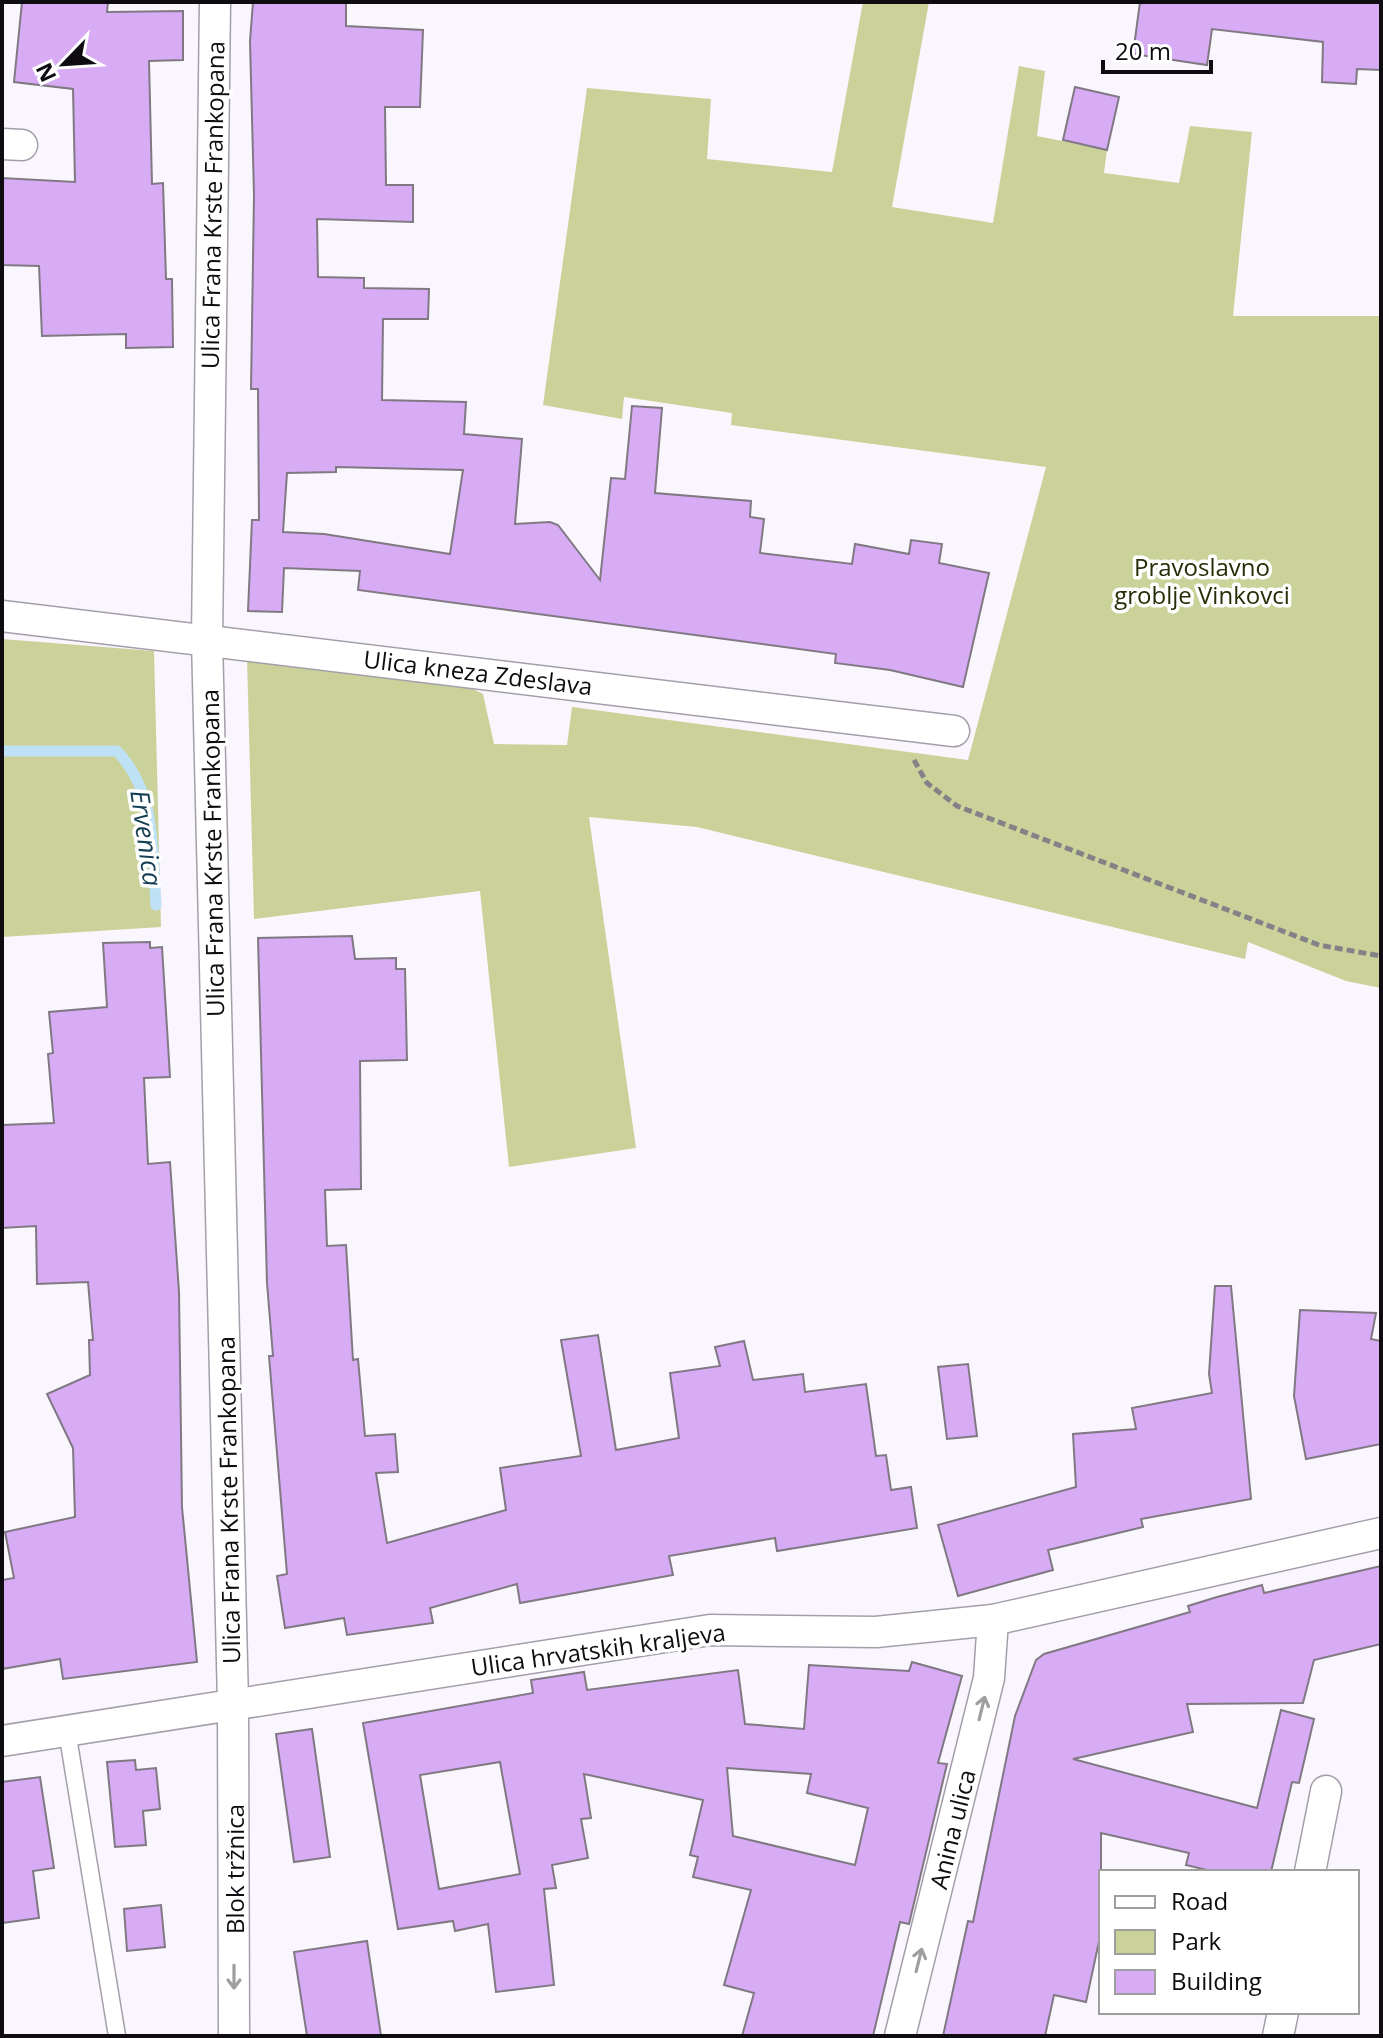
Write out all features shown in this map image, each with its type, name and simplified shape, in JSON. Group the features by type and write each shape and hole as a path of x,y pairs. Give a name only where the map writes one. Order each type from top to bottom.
{"street":[{"name":"Ulica Frana Krste Frankopana","path":"215,2 207,639 233,1703"},
{"name":"Ulica kneza Zdeslava","path":"2,616 954,731"},
{"name":"Ulica hrvatskih kraljeva","path":"2,1741 710,1630 876,1632 993,1620 1381,1533"},
{"name":"Anina ulica","path":"900,2036 989,1678 993,1620"},
{"name":"Blok tržnica","path":"233,1703 234,2036"},
{"path":"1310,1870 1326,1791"},
{"path":"1278,2036 1283,2014"}],"lane":[{"path":"67,1731 117,2036"}],"path":[{"path":"894,724 927,783 957,806 1319,945 1381,956"}],"green space":[{"name":"Pravoslavno groblje Vinkovci","path":"863,2 929,2 892,207 993,223 1019,66 1045,71 1037,136 1107,150 1104,173 1179,183 1190,126 1252,132 1233,316 1381,316 1381,988 1346,981 1248,942 1245,959 697,827 589,817 636,1148 509,1167 480,891 254,919 247,658 467,686 483,694 494,744 567,745 572,707 968,760 1046,467 731,425 732,413 624,397 622,419 543,405 587,88 711,99 707,159 832,172"},
{"path":"2,639 154,651 161,927 2,937"}],"building":[{"path":"22,2 108,2 107,12 183,11 183,60 149,61 152,184 163,183 166,279 172,279 173,347 126,348 126,334 42,336 39,266 2,265 2,178 75,182 73,89 14,82"},
{"path":"253,2 346,2 346,26 423,30 420,107 385,107 386,185 413,185 413,222 317,219 318,277 364,278 364,288 429,289 428,319 383,319 382,400 466,402 464,434 522,439 515,524 550,522 558,525 600,580 611,478 625,479 632,406 662,408 655,493 751,501 750,517 764,519 760,553 852,564 855,544 909,554 911,540 942,544 939,563 989,573 963,687 890,670 835,663 836,654 358,590 360,571 284,568 282,612 248,611 252,520 259,520 258,389 251,389 254,195 250,41","holes":["336,467 463,470 450,554 324,534 283,532 287,473 336,472"]},
{"path":"1140,2 1381,2 1381,70 1357,69 1356,84 1322,82 1323,42 1212,29 1207,65 1133,54"},
{"path":"1075,87 1119,97 1107,150 1063,140"},
{"path":"352,936 355,959 396,958 396,969 405,969 407,1060 360,1061 361,1189 325,1190 327,1246 346,1245 353,1360 358,1359 365,1436 395,1434 398,1472 376,1473 387,1543 506,1510 500,1468 581,1456 561,1340 598,1335 616,1450 679,1438 670,1373 720,1366 715,1347 744,1341 753,1380 803,1374 805,1392 866,1384 876,1456 886,1455 891,1490 911,1487 917,1528 777,1551 775,1538 669,1556 673,1575 520,1603 517,1584 430,1608 433,1623 347,1635 344,1618 285,1628 277,1576 287,1574 269,1356 273,1356 267,1283 258,938"},
{"path":"150,942 150,948 162,947 170,1077 144,1078 148,1164 170,1162 179,1292 182,1507 197,1662 63,1679 60,1659 2,1669 2,1580 14,1578 5,1532 75,1517 73,1448 47,1394 90,1375 89,1340 93,1340 88,1282 37,1284 36,1226 2,1228 2,1125 54,1123 48,1054 53,1053 49,1012 107,1007 103,943"},
{"path":"1215,1286 1231,1286 1251,1499 1141,1519 1143,1527 1048,1550 1053,1570 958,1596 938,1525 1076,1487 1073,1434 1136,1429 1132,1408 1212,1393 1209,1374"},
{"path":"1300,1310 1376,1313 1371,1339 1381,1341 1381,1444 1306,1459 1294,1396"},
{"path":"968,1364 977,1436 947,1439 938,1367"},
{"path":"1381,1566 1381,1644 1314,1660 1303,1703 1187,1704 1193,1732 1073,1759 1257,1808 1281,1710 1314,1719 1299,1783 1292,1782 1271,1870 1207,1870 1186,1865 1189,1853 1101,1833 1099,1941 1086,2002 1054,1995 1045,2036 943,2036 968,1921 973,1922 1015,1716 1036,1660 1044,1654 1190,1612 1188,1606 1217,1597 1262,1585 1264,1593"},
{"path":"912,1662 962,1676 938,1763 947,1764 909,1924 900,1922 873,2036 742,2036 754,1993 724,1985 751,1890 693,1877 698,1857 690,1855 703,1800 584,1774 591,1818 581,1819 588,1858 552,1865 556,1888 544,1889 554,1985 496,1992 488,1924 455,1931 453,1921 398,1929 363,1723 533,1693 531,1680 584,1672 587,1690 738,1670 745,1724 804,1729 809,1665 909,1671","holes":["500,1762 520,1874 439,1889 420,1775","727,1768 811,1774 807,1793 868,1808 855,1865 733,1836"]},
{"path":"312,1729 330,1857 294,1862 276,1734"},
{"path":"135,1760 136,1770 156,1768 160,1809 143,1811 146,1845 115,1847 107,1762"},
{"path":"40,1777 54,1868 33,1871 39,1918 2,1923 2,1782"},
{"path":"161,1905 165,1947 127,1951 124,1909"},
{"path":"367,1941 381,2036 307,2036 294,1952"}],"waterway":[{"name":"Ervenica","path":"2,751 117,751 130,767 146,804 156,905"}]}
